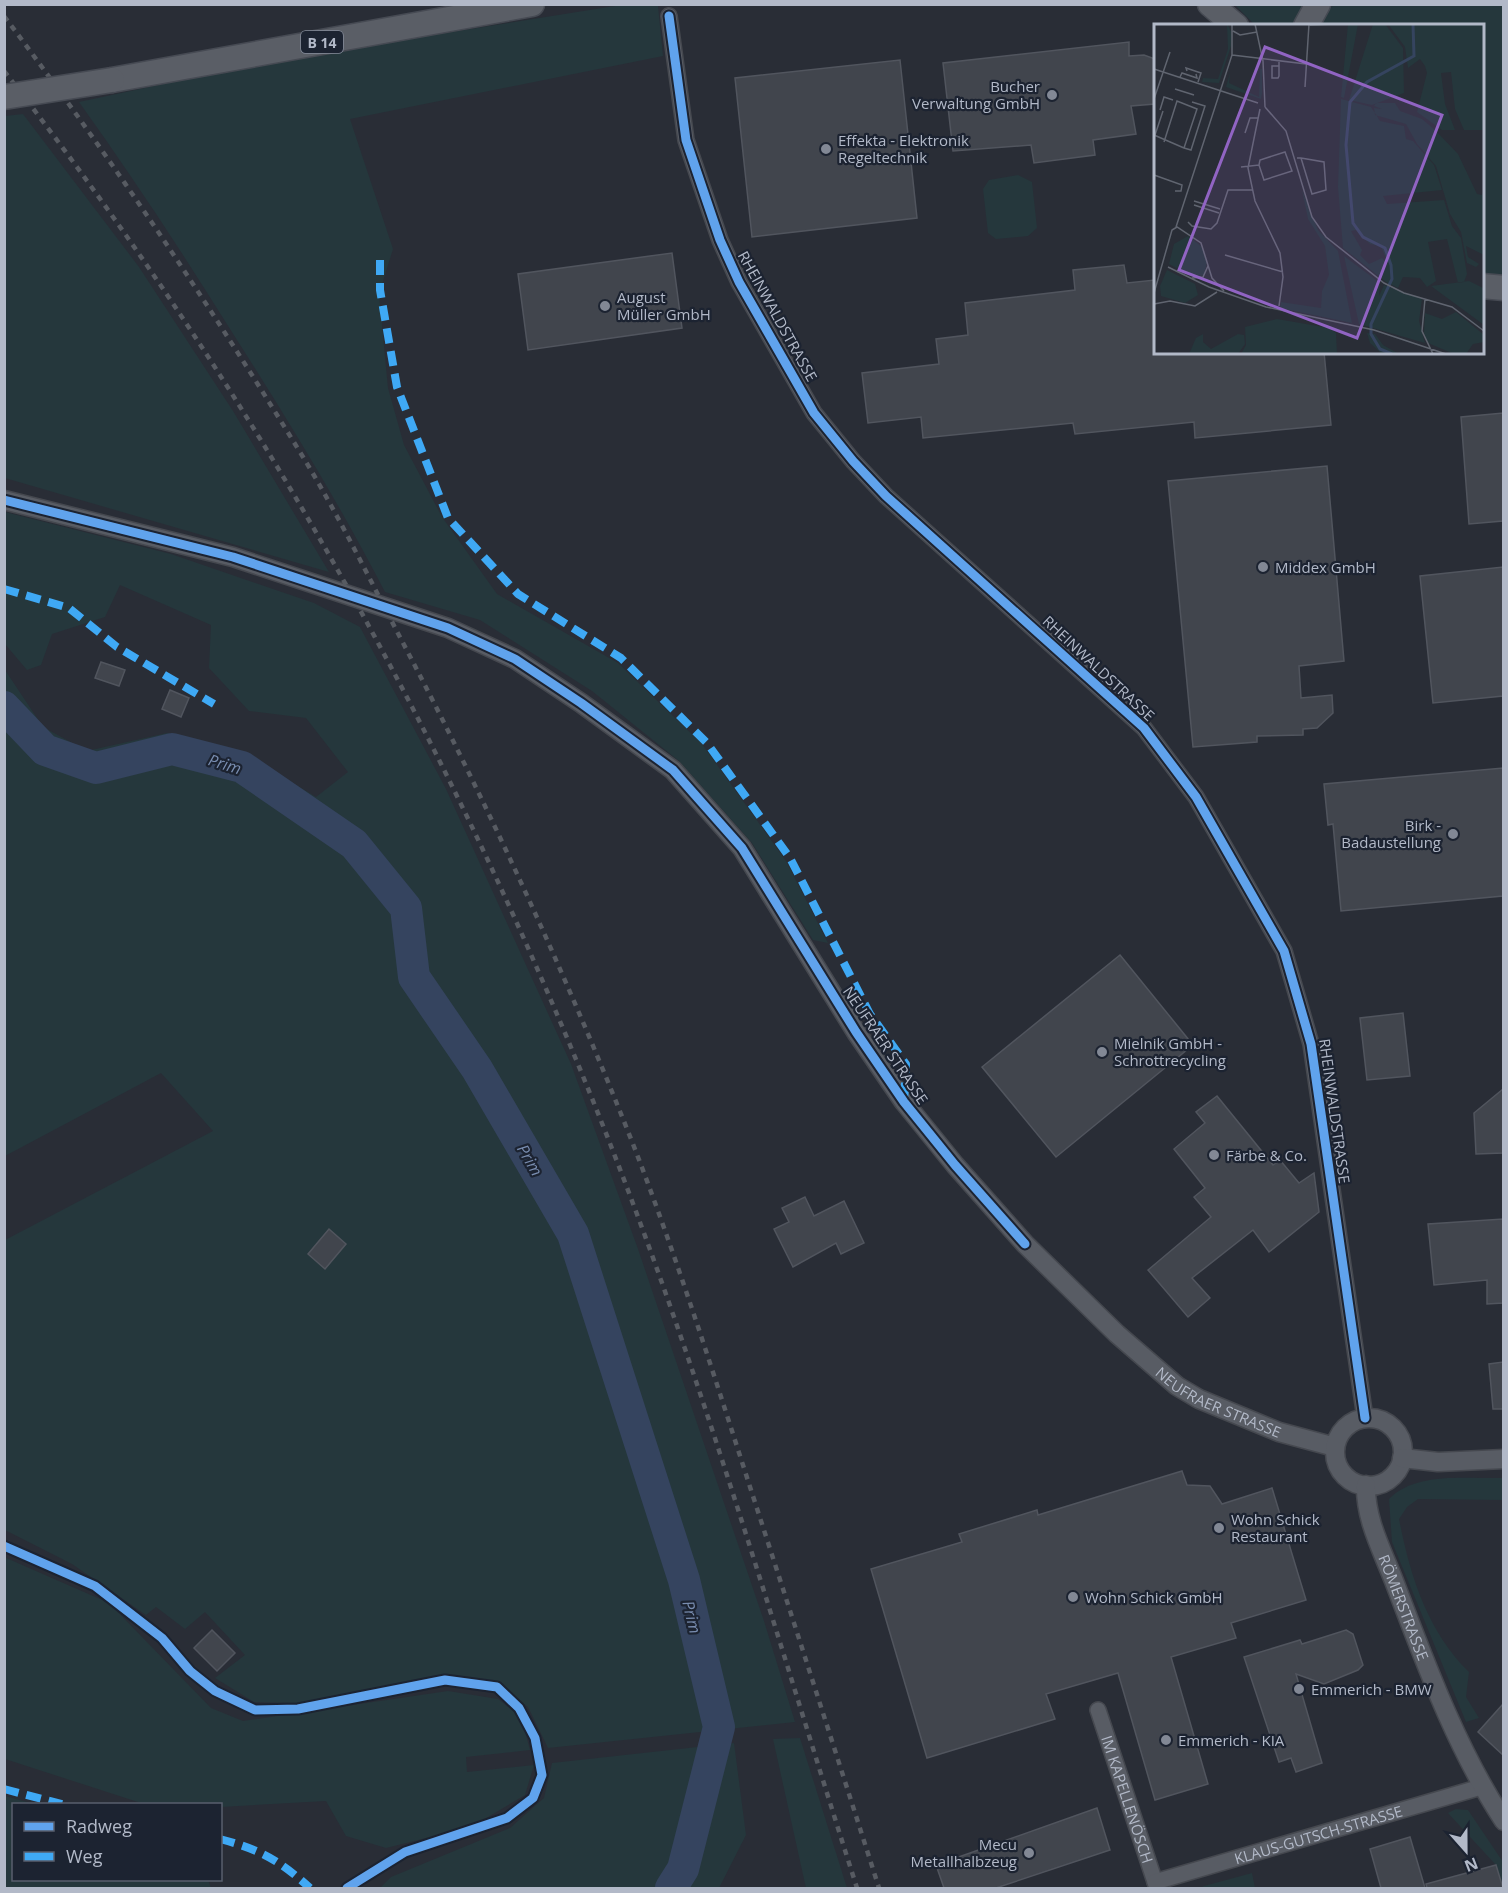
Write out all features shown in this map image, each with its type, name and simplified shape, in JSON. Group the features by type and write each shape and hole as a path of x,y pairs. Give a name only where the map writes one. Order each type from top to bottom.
{"main road":[{"name":"B 14","path":"4,97 112,80 532,4"},
{"path":"1210,4 1234,24"},
{"path":"1307,24 1318,4"},
{"path":"1484,286 1503,288"}],"street":[{"name":"RHEINWALDSTRASSE","path":"669,16 686,140 720,240 739,282 814,413 853,461 886,496 1144,728 1196,797 1284,951 1311,1044 1365,1418"},
{"name":"NEUFRAER STRASSE","path":"4,500 233,557 448,628 515,658 673,770 742,848 856,1032 904,1101 955,1165 1025,1244 1117,1334 1177,1386 1199,1399 1279,1432 1335,1447"},
{"path":"1365,1418 1377,1419 1392,1427 1401,1443 1402,1458 1392,1476 1380,1483 1366,1485 1352,1481 1342,1472 1336,1460 1335,1447 1346,1426 1365,1418"},
{"path":"1402,1458 1438,1462 1503,1459"},
{"name":"RÖMERSTRASSE","path":"1366,1485 1368,1512 1415,1638 1481,1787 1503,1821"},
{"name":"IM KAPELLENÖSCH","path":"1098,1710 1156,1885"},
{"name":"KLAUS-GUTSCH-STRASSE","path":"1156,1885 1481,1787"}],"shaded area":[{"path":"621,5 658,6 663,56 350,119 393,249 379,294 388,388 404,445 442,517 497,594 618,663 702,744 786,861 828,943 813,940 752,843 679,761 592,691 480,620 385,592 330,491 271,394 194,271 79,102 281,59"},
{"path":"1235,5 1310,5 1300,24 1254,24"},
{"path":"1333,5 1503,5 1503,277 1484,274 1484,24 1319,24"},
{"path":"23,114 139,267 233,411 329,572 5,478 5,116"},
{"path":"1018,175 1032,182 1037,228 1028,236 996,239 988,233 983,189 989,180"},
{"path":"5,512 171,554 314,603 360,627 446,789 571,1064 638,1249 764,1621 795,1722 548,1748 528,1707 499,1686 448,1675 302,1703 254,1702 215,1678 245,1655 205,1612 185,1629 156,1607 146,1615 72,1564 5,1530 5,1240 213,1131 161,1073 5,1156 5,670 43,727 87,751 167,733 247,755 316,797 348,772 306,718 249,711 209,668 211,625 120,585 105,617 52,634 41,665 27,670 5,644","holes":["329,1229 346,1244 325,1268 308,1253"]},
{"path":"1503,1478 1503,1500 1418,1499 1407,1507 1399,1519 1422,1601 1442,1639 1469,1672 1466,1697 1479,1718 1466,1722 1392,1542 1389,1499 1400,1490 1427,1480"},
{"path":"4,1557 109,1603 211,1708 243,1721 448,1691 498,1699 521,1717 530,1750 466,1757 467,1772 534,1765 525,1795 471,1827 386,1848 346,1836 326,1801 222,1807 222,1803 141,1803 5,1759"},
{"path":"800,1738 847,1888 806,1888 773,1739"},
{"path":"734,1743 746,1835 719,1888 380,1888 391,1877 510,1828 544,1798 552,1763"},
{"path":"5,1796 30,1803 12,1803 12,1881 208,1881 211,1888 5,1888"},
{"path":"1456,1809 1468,1810 1503,1862 1503,1888 1496,1865 1448,1813"},
{"path":"1252,1873 1255,1888 1200,1888 1204,1886"}],"building":[{"path":"1129,42 1129,56 1144,55 1154,59 1154,104 1131,106 1136,134 1093,140 1095,155 1034,163 1031,145 953,151 943,63"},
{"path":"900,60 917,218 752,237 735,78"},
{"path":"672,253 682,328 528,350 518,274"},
{"path":"1124,265 1127,283 1154,280 1154,354 1324,354 1331,425 1195,438 1194,422 1075,434 1073,423 923,438 921,417 868,423 862,373 939,364 936,339 968,335 965,303 1075,290 1073,270"},
{"path":"1503,413 1503,521 1469,524 1461,417"},
{"path":"1327,466 1344,661 1299,666 1301,698 1332,695 1333,713 1317,728 1303,729 1303,735 1257,736 1257,742 1193,747 1168,481"},
{"path":"1503,567 1503,696 1433,703 1420,576"},
{"path":"101,662 125,670 119,686 95,678"},
{"path":"170,690 189,698 181,717 162,709"},
{"path":"1503,768 1503,896 1341,911 1333,824 1328,825 1324,784"},
{"path":"1120,955 1193,1045 1056,1157 982,1067"},
{"path":"1403,1013 1410,1076 1367,1080 1360,1018"},
{"path":"1503,1089 1503,1153 1476,1154 1474,1113"},
{"path":"1217,1096 1273,1165 1280,1160 1299,1183 1314,1173 1319,1212 1269,1252 1253,1230 1192,1278 1210,1298 1188,1317 1148,1270 1211,1217 1194,1197 1205,1188 1174,1149 1205,1123 1196,1112"},
{"path":"805,1197 814,1216 844,1201 864,1243 841,1254 836,1243 793,1267 774,1229 789,1222 782,1208"},
{"path":"1503,1219 1503,1303 1487,1304 1487,1280 1434,1285 1428,1224"},
{"path":"329,1229 346,1244 325,1269 308,1254"},
{"path":"1503,1362 1503,1409 1493,1409 1489,1364"},
{"path":"1182,1471 1187,1485 1210,1486 1222,1504 1272,1488 1306,1600 1231,1623 1236,1638 1171,1657 1208,1784 1155,1800 1118,1673 1046,1694 1055,1719 927,1758 871,1569 962,1542 959,1534 1037,1510 1038,1515"},
{"path":"212,1630 235,1653 217,1671 194,1648"},
{"path":"1346,1630 1353,1634 1363,1665 1358,1670 1324,1684 1296,1674 1322,1763 1296,1772 1291,1758 1279,1762 1244,1657 1300,1640 1302,1644"},
{"path":"1503,1704 1503,1755 1478,1732"},
{"path":"1097,1808 1110,1850 996,1888 944,1888 936,1865"},
{"path":"1410,1837 1425,1888 1381,1888 1370,1849"},
{"path":"1496,1865 1503,1888 1427,1888 1426,1884"}],"waterway":[{"name":"Prim","path":"4,707 45,750 96,768 172,749 242,767 354,844 406,908 414,977 477,1069 573,1234 684,1580 719,1727 683,1869 671,1888"}],"railway":[{"path":"4,16 83,123 159,233 303,457 342,525 495,827 553,953 607,1080 665,1230 879,1888"},
{"path":"4,71 98,195 186,323 269,453 347,586 420,722 488,861 552,1002 646,1238 710,1422 857,1888"}],"marked path":[{"path":"380,260 380,290 397,387 448,518 518,594 621,658 707,743 790,858 870,1014 906,1064 904,1102"},
{"path":"4,589 69,608 117,647 214,704"},
{"path":"4,1789 58,1803"},
{"path":"222,1840 269,1857 310,1888"}],"cycle path":[{"path":"669,16 686,140 720,240 739,282 814,413 853,461 886,496 1144,728 1196,797 1284,951 1311,1044 1365,1418"},
{"path":"4,500 233,557 448,628 515,659 581,703 673,770 742,848 856,1032 904,1102 955,1165 1025,1244"},
{"path":"4,1546 95,1586 162,1638 190,1671 215,1691 255,1710 298,1709 445,1680 497,1687 519,1708 535,1738 542,1775 533,1798 507,1818 405,1852 347,1888"}],"place":[{"name":"Bucher Verwaltung GmbH","path":"1052,95"},
{"name":"Effekta - Elektronik Regeltechnik","path":"826,149"},
{"name":"August Müller GmbH","path":"605,306"},
{"name":"Middex GmbH","path":"1263,567"},
{"name":"Birk - Badaustellung","path":"1453,834"},
{"name":"Mielnik GmbH - Schrottrecycling","path":"1102,1052"},
{"name":"Färbe & Co.","path":"1214,1155"},
{"name":"Wohn Schick Restaurant","path":"1219,1528"},
{"name":"Wohn Schick GmbH","path":"1073,1597"},
{"name":"Emmerich - BMW","path":"1299,1689"},
{"name":"Emmerich - KIA","path":"1166,1740"},
{"name":"Mecu Metallhalbzeug","path":"1029,1853"}]}
